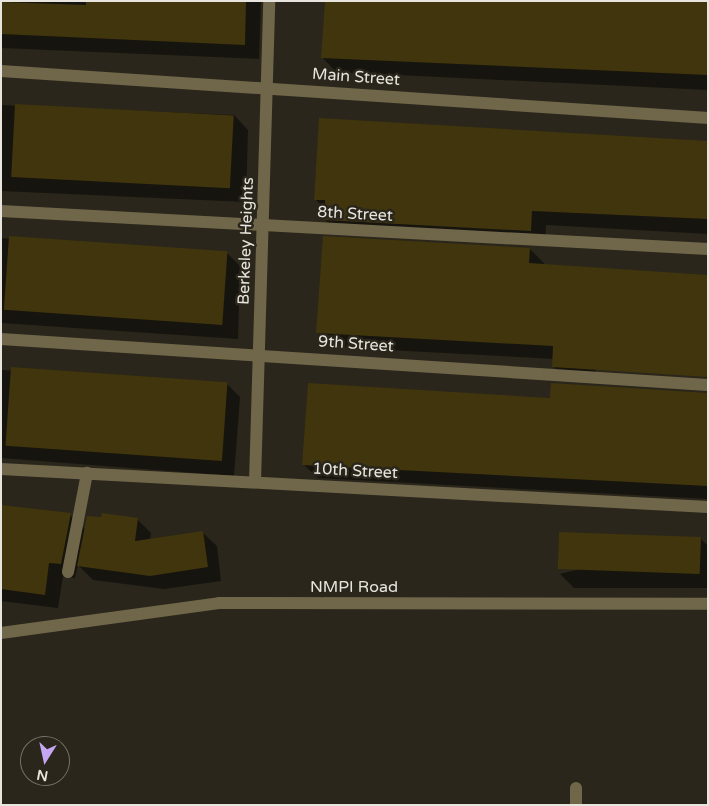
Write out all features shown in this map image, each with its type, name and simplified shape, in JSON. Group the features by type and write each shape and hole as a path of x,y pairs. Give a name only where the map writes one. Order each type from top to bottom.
{"street":[{"name":"Berkeley Heights","path":"255,482 269,1"},
{"name":"Main Street","path":"1,71 267,87 708,118"},
{"name":"8th Street","path":"1,211 708,249"},
{"name":"9th Street","path":"1,339 259,354 708,385"},
{"name":"10th Street","path":"1,469 708,508"},
{"path":"68,572 87,473"},
{"name":"NMPI Road","path":"1,632 219,603 708,604"},
{"path":"576,788 576,805"}],"building":[{"path":"86,1 246,1 245,45 1,34 1,2 86,5"},
{"path":"325,1 708,1 708,75 321,58"},
{"path":"15,104 234,115 230,188 11,177"},
{"path":"319,118 708,141 708,219 532,211 531,231 324,220 325,200 314,200"},
{"path":"9,236 227,251 222,325 4,310"},
{"path":"323,236 530,248 529,263 708,275 708,377 552,367 553,346 316,333"},
{"path":"11,367 227,382 222,461 5,446"},
{"path":"308,383 550,398 551,383 708,393 708,486 302,465"},
{"path":"1,505 71,513 61,564 49,563 45,595 1,589"},
{"path":"102,513 138,518 135,541 203,531 208,567 150,576 77,566 87,516 101,517"},
{"path":"559,532 701,537 700,574 558,569"}]}
